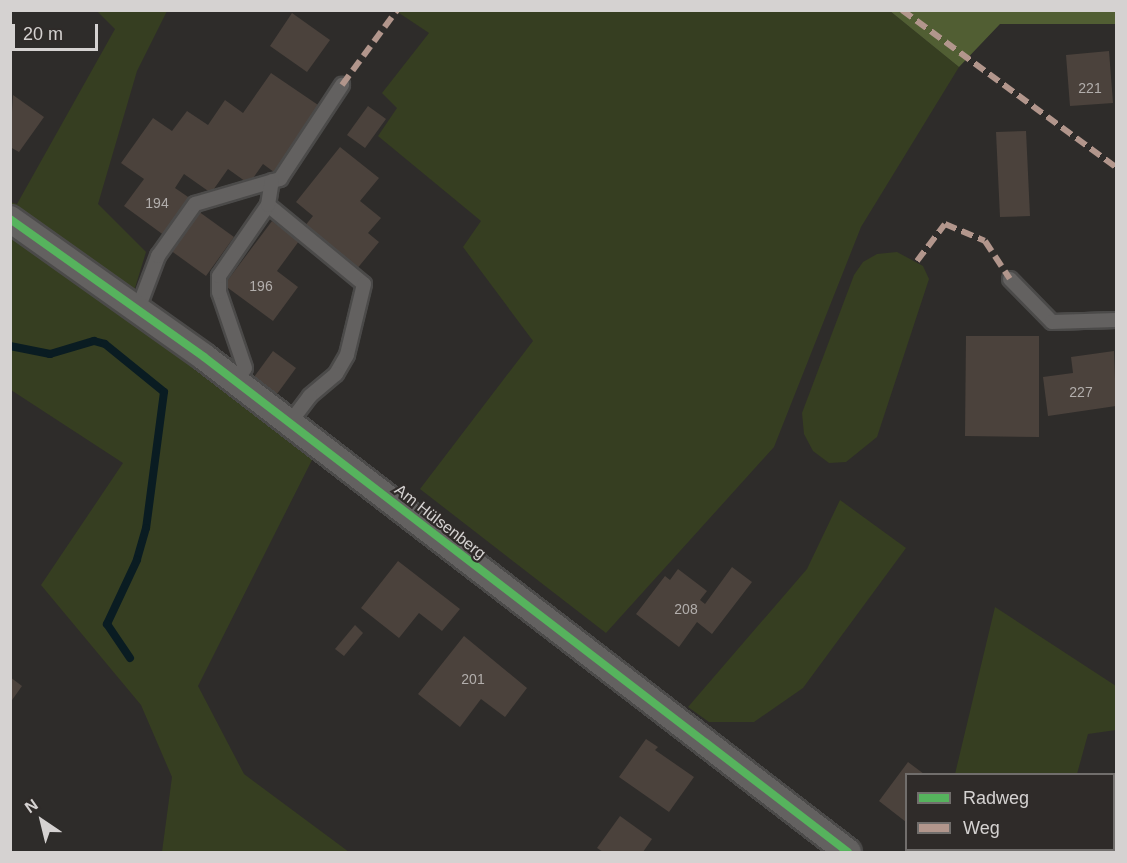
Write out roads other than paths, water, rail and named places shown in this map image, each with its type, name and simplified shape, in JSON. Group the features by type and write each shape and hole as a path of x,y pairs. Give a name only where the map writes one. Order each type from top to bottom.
{"street":[{"name":"Am Hülsenberg","path":"10,219 235,381 849,852"}],"lane":[{"path":"138,309 158,255 195,204 280,178 342,85"},
{"path":"235,381 245,368 219,292 219,276 268,206 272,181"},
{"path":"268,206 364,284 347,355 336,374 310,396 290,423"},
{"path":"1010,279 1052,322 1116,320"}],"waterway":[{"path":"10,346 50,354 94,341 105,344 164,392 146,528 137,560 107,624 130,658"}]}
